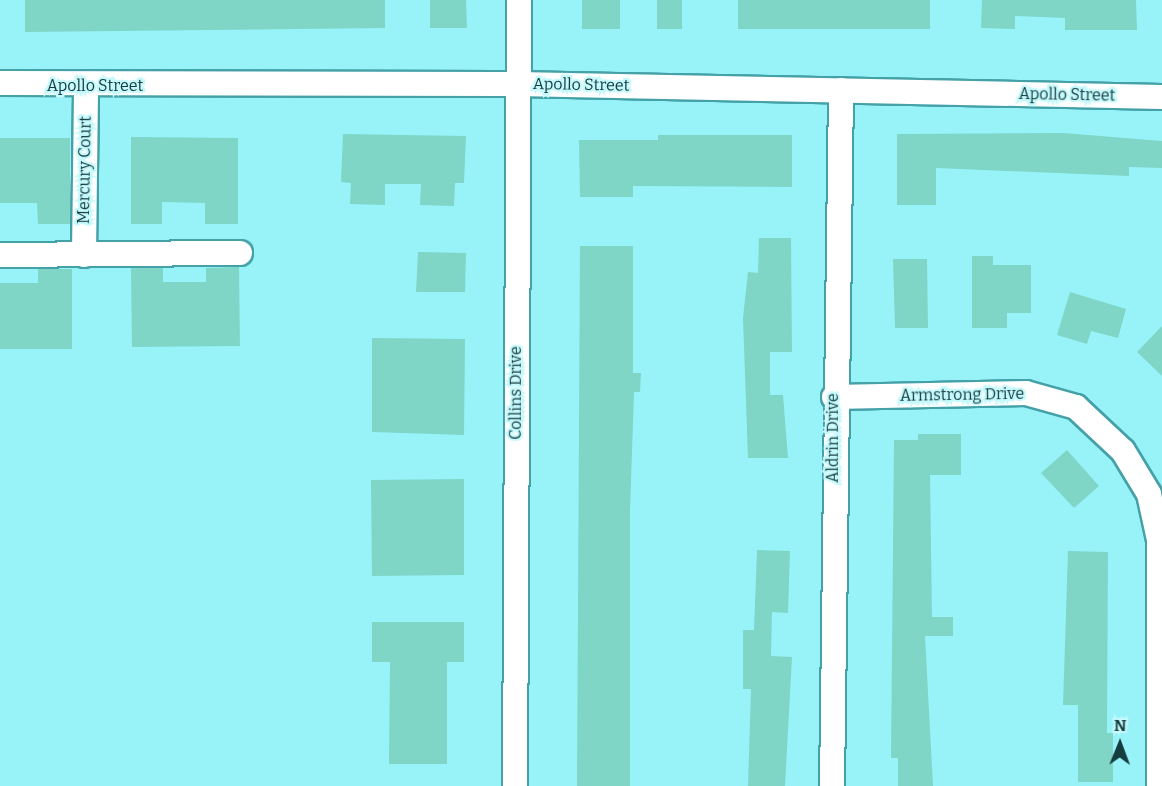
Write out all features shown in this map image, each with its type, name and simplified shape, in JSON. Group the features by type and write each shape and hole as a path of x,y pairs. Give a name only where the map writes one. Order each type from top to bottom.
{"street":[{"name":"Collins Drive","path":"515,786 519,0"},
{"name":"Apollo Street","path":"0,83 86,86 518,84 1162,97"},
{"name":"Mercury Court","path":"84,255 86,86"},
{"name":"Aldrin Drive","path":"832,786 834,397 841,90"},
{"path":"0,255 240,253"},
{"name":"Armstrong Drive","path":"834,397 1026,393 1076,406 1122,451 1149,494 1159,540 1159,786"}],"building":[{"path":"25,0 385,0 385,28 25,32"},
{"path":"430,0 466,0 467,28 430,28"},
{"path":"582,0 620,0 620,29 582,29"},
{"path":"657,0 682,0 682,29 657,29"},
{"path":"738,0 930,0 930,29 738,29"},
{"path":"982,0 1136,0 1137,30 1065,30 1065,18 1015,16 1015,29 981,28"},
{"path":"1063,133 1162,141 1162,168 1129,167 1129,176 936,168 936,205 897,205 897,134"},
{"path":"343,134 466,136 464,183 455,183 454,206 420,205 421,184 385,184 385,205 350,204 351,183 341,182"},
{"path":"658,135 792,135 792,187 633,186 633,197 580,197 579,140 658,140"},
{"path":"131,137 238,138 238,224 205,224 205,203 162,202 162,224 131,224"},
{"path":"0,138 70,138 70,224 38,224 37,203 0,203"},
{"path":"759,238 791,238 792,352 770,352 770,395 783,395 788,458 748,458 743,318 748,272 758,273"},
{"path":"580,246 633,246 633,373 641,373 640,392 634,392 630,511 630,786 577,786"},
{"path":"418,252 466,253 465,292 416,292"},
{"path":"972,256 993,256 993,265 1031,265 1031,313 1007,313 1007,328 972,328"},
{"path":"893,259 927,259 928,328 895,328"},
{"path":"239,267 240,346 132,347 131,268 163,268 163,282 206,282 206,268"},
{"path":"38,269 72,269 72,349 0,349 0,283 38,283"},
{"path":"1070,292 1126,309 1118,338 1091,331 1087,344 1057,335"},
{"path":"1162,326 1162,376 1137,352"},
{"path":"372,338 465,339 464,435 372,432"},
{"path":"918,434 961,434 961,475 930,475 932,617 953,617 953,636 925,636 933,786 898,786 898,758 891,758 894,440 918,440"},
{"path":"1067,450 1099,486 1074,508 1041,473"},
{"path":"464,479 464,575 372,576 371,480"},
{"path":"757,550 790,551 788,613 772,612 771,656 792,657 785,786 748,786 751,689 743,689 743,630 754,630"},
{"path":"1068,551 1108,552 1107,733 1113,733 1113,782 1078,782 1078,705 1063,705"},
{"path":"372,622 464,622 464,662 447,662 447,764 389,764 390,662 372,662"}]}
